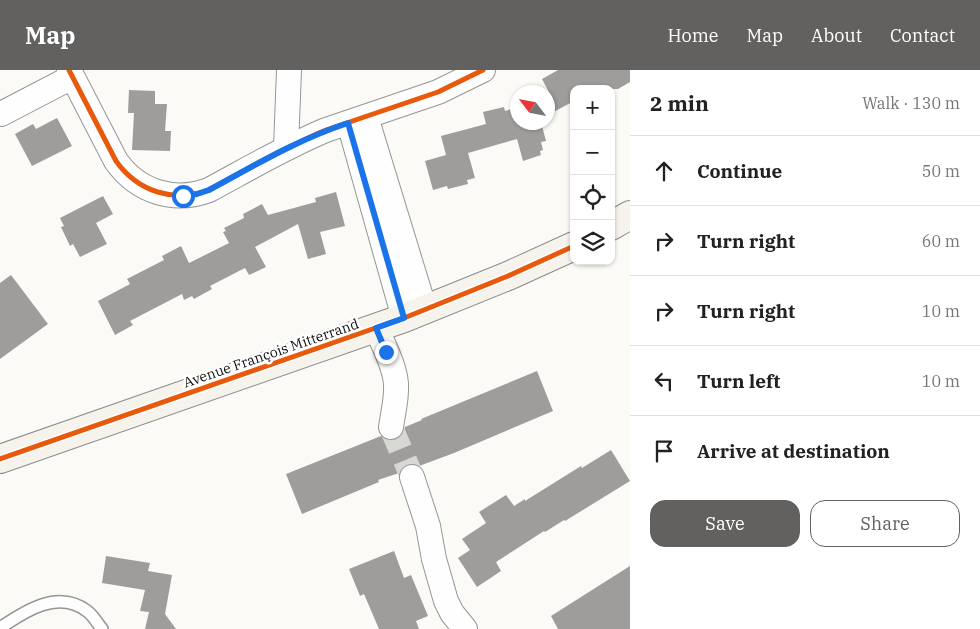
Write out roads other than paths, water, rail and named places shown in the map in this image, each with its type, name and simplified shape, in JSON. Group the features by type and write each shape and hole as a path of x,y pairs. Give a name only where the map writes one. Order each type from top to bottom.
{"street":[{"path":"286,148 289,70"},
{"path":"1,114 71,73 116,161 124,172 144,188 168,195 183,196 209,190 286,148 318,133 438,92 483,70"},
{"path":"357,120 414,314"},
{"path":"615,224 630,215"},
{"name":"Avenue François Mitterrand","path":"0,459 414,314 508,276 570,248"},
{"path":"376,328 394,372 396,382 391,427"},
{"path":"412,477 428,526 434,559 446,602 465,629"}],"lane":[{"path":"0,628 24,612 54,601 72,602 88,611 102,629"}],"tunnel":[{"path":"391,427 412,477"}]}
